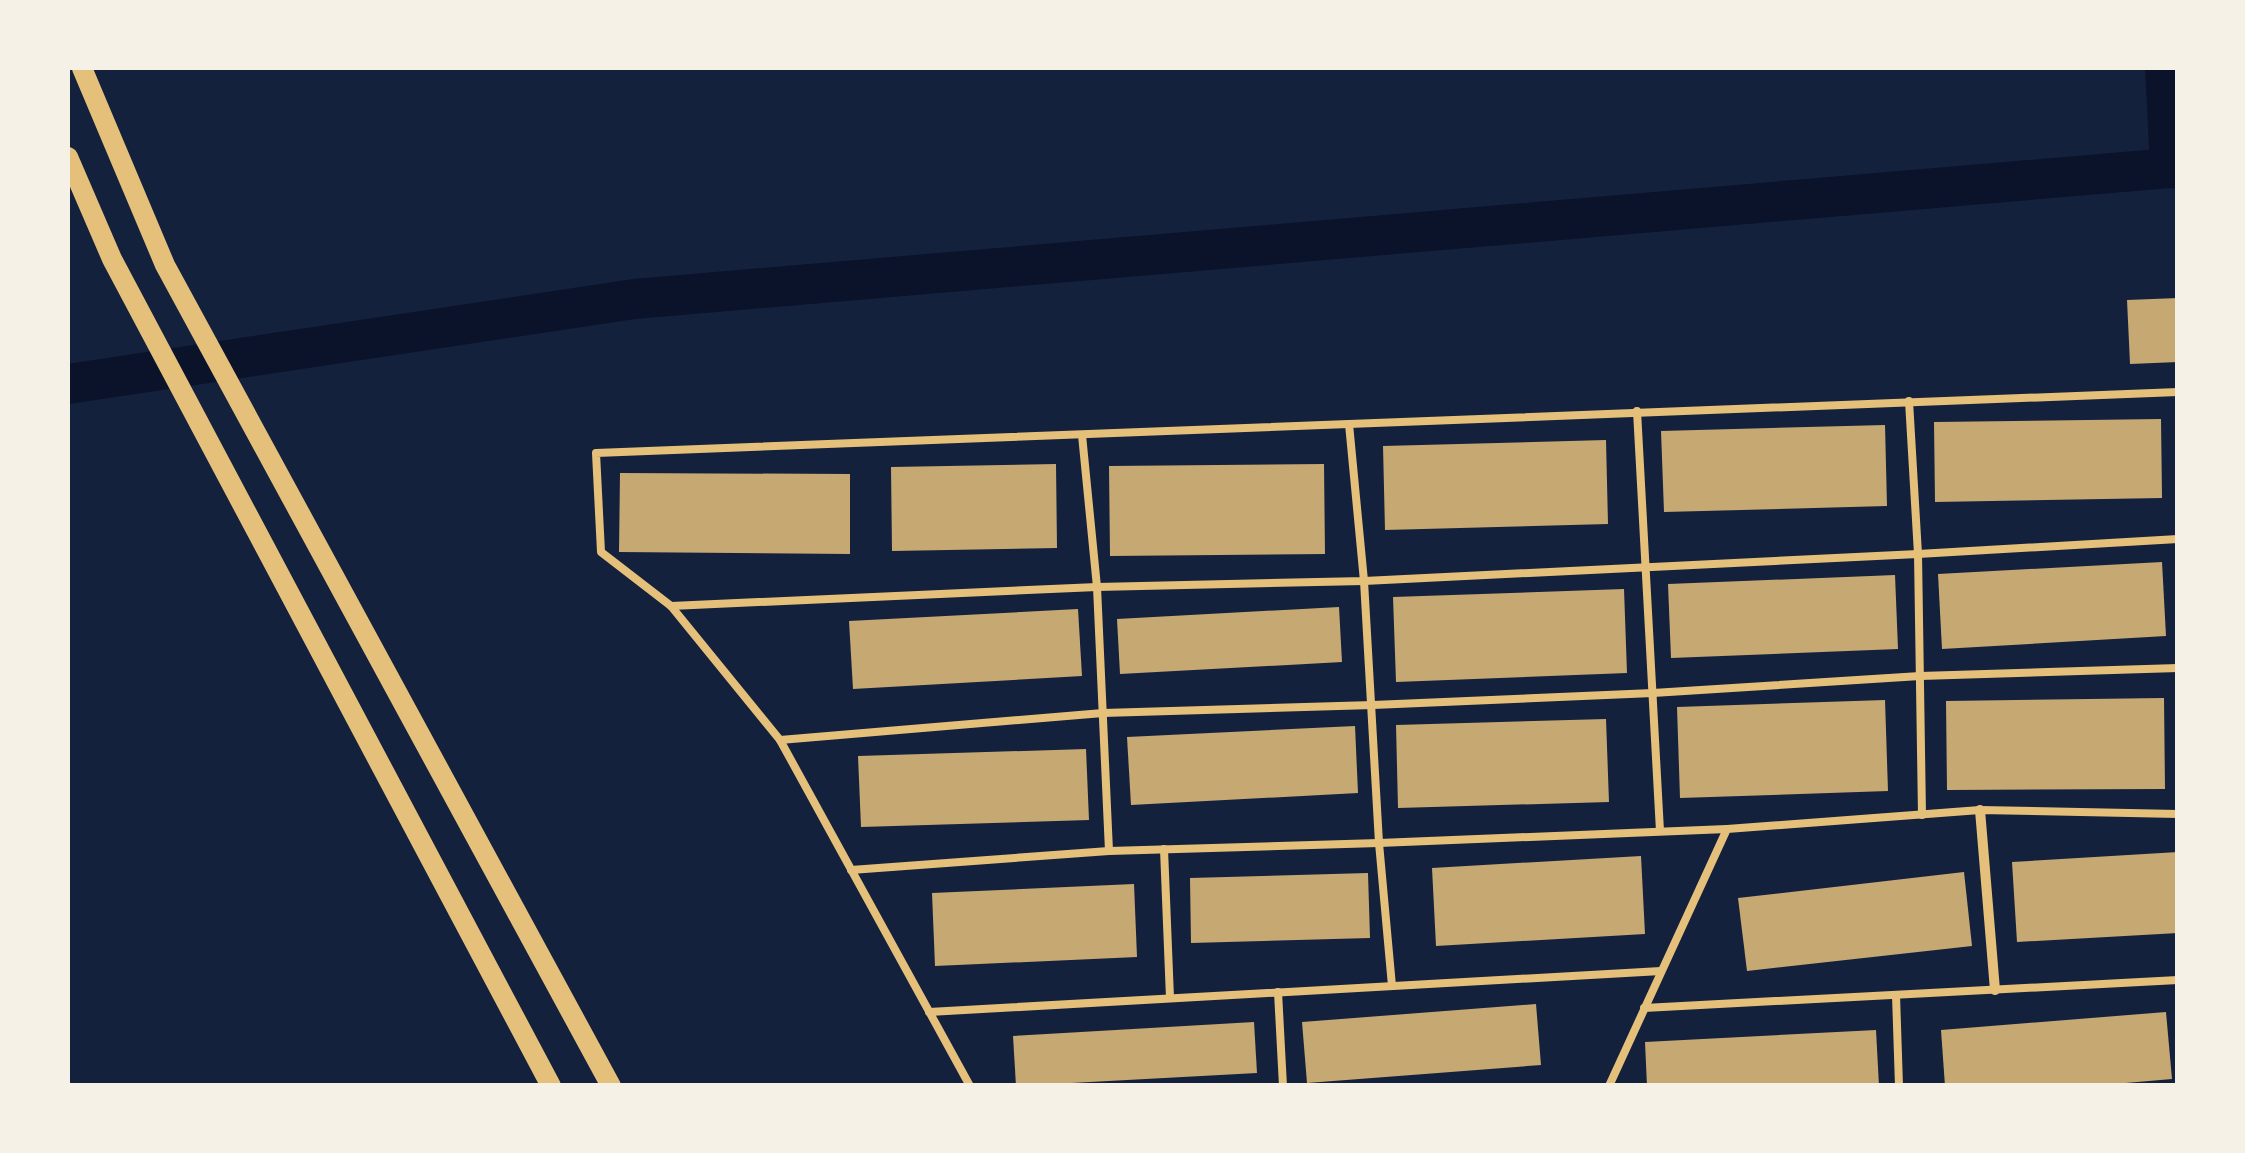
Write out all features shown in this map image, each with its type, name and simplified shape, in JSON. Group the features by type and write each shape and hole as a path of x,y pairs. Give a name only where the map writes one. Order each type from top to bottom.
{"main road":[{"path":"82,68 165,264 610,1086"},
{"path":"68,157 112,259 552,1086"}],"street":[{"path":"1980,810 1994,990"}],"lane":[{"path":"970,1086 780,740 672,606 601,552 596,453 2178,392"},
{"path":"1909,401 1918,554 1922,814"},
{"path":"1637,412 1660,831"},
{"path":"1349,424 1392,986"},
{"path":"1082,435 1097,586 1110,850"},
{"path":"672,606 1097,586 1364,581 2178,539"},
{"path":"780,740 1103,713 1373,705 1920,676 2178,668"},
{"path":"851,870 1110,850 1727,828 1980,810 2178,814"},
{"path":"1609,1086 1727,828"},
{"path":"1164,849 1170,998"},
{"path":"929,1012 1662,971"},
{"path":"1644,1008 2178,980"},
{"path":"1278,992 1284,1086"},
{"path":"1896,995 1899,1086"}],"building":[{"path":"2178,298 2178,362 2130,364 2127,300"},
{"path":"2161,419 2162,498 1935,502 1934,422"},
{"path":"1885,425 1887,506 1664,512 1661,431"},
{"path":"1606,440 1608,524 1385,530 1383,446"},
{"path":"1056,464 1057,548 892,551 891,467"},
{"path":"1324,464 1325,554 1110,556 1109,466"},
{"path":"620,473 850,474 850,554 619,552"},
{"path":"2162,562 2166,636 1942,649 1938,574"},
{"path":"1895,575 1898,649 1671,658 1668,584"},
{"path":"1624,589 1627,673 1396,682 1393,597"},
{"path":"1339,607 1342,662 1120,674 1117,619"},
{"path":"1078,609 1082,676 853,689 849,621"},
{"path":"2164,698 2165,789 1947,790 1946,701"},
{"path":"1885,700 1888,791 1680,798 1677,707"},
{"path":"1606,719 1609,802 1398,808 1396,725"},
{"path":"1355,726 1358,793 1131,805 1127,737"},
{"path":"1086,749 1089,820 861,827 858,756"},
{"path":"2178,852 2178,933 2017,942 2012,862"},
{"path":"1641,856 1645,934 1436,946 1432,868"},
{"path":"1964,872 1972,946 1747,971 1738,898"},
{"path":"1368,873 1370,938 1191,943 1190,878"},
{"path":"1134,884 1137,957 935,966 932,893"},
{"path":"1536,1004 1541,1065 1307,1083 1302,1022"},
{"path":"2166,1012 2172,1079 2091,1086 1945,1086 1941,1030"},
{"path":"1254,1022 1257,1073 1016,1086 1013,1036"},
{"path":"1876,1030 1879,1086 1647,1086 1645,1042"}],"waterway":[{"path":"2165,68 2170,168 2178,169"},
{"path":"68,384 634,299 2170,168"}]}
